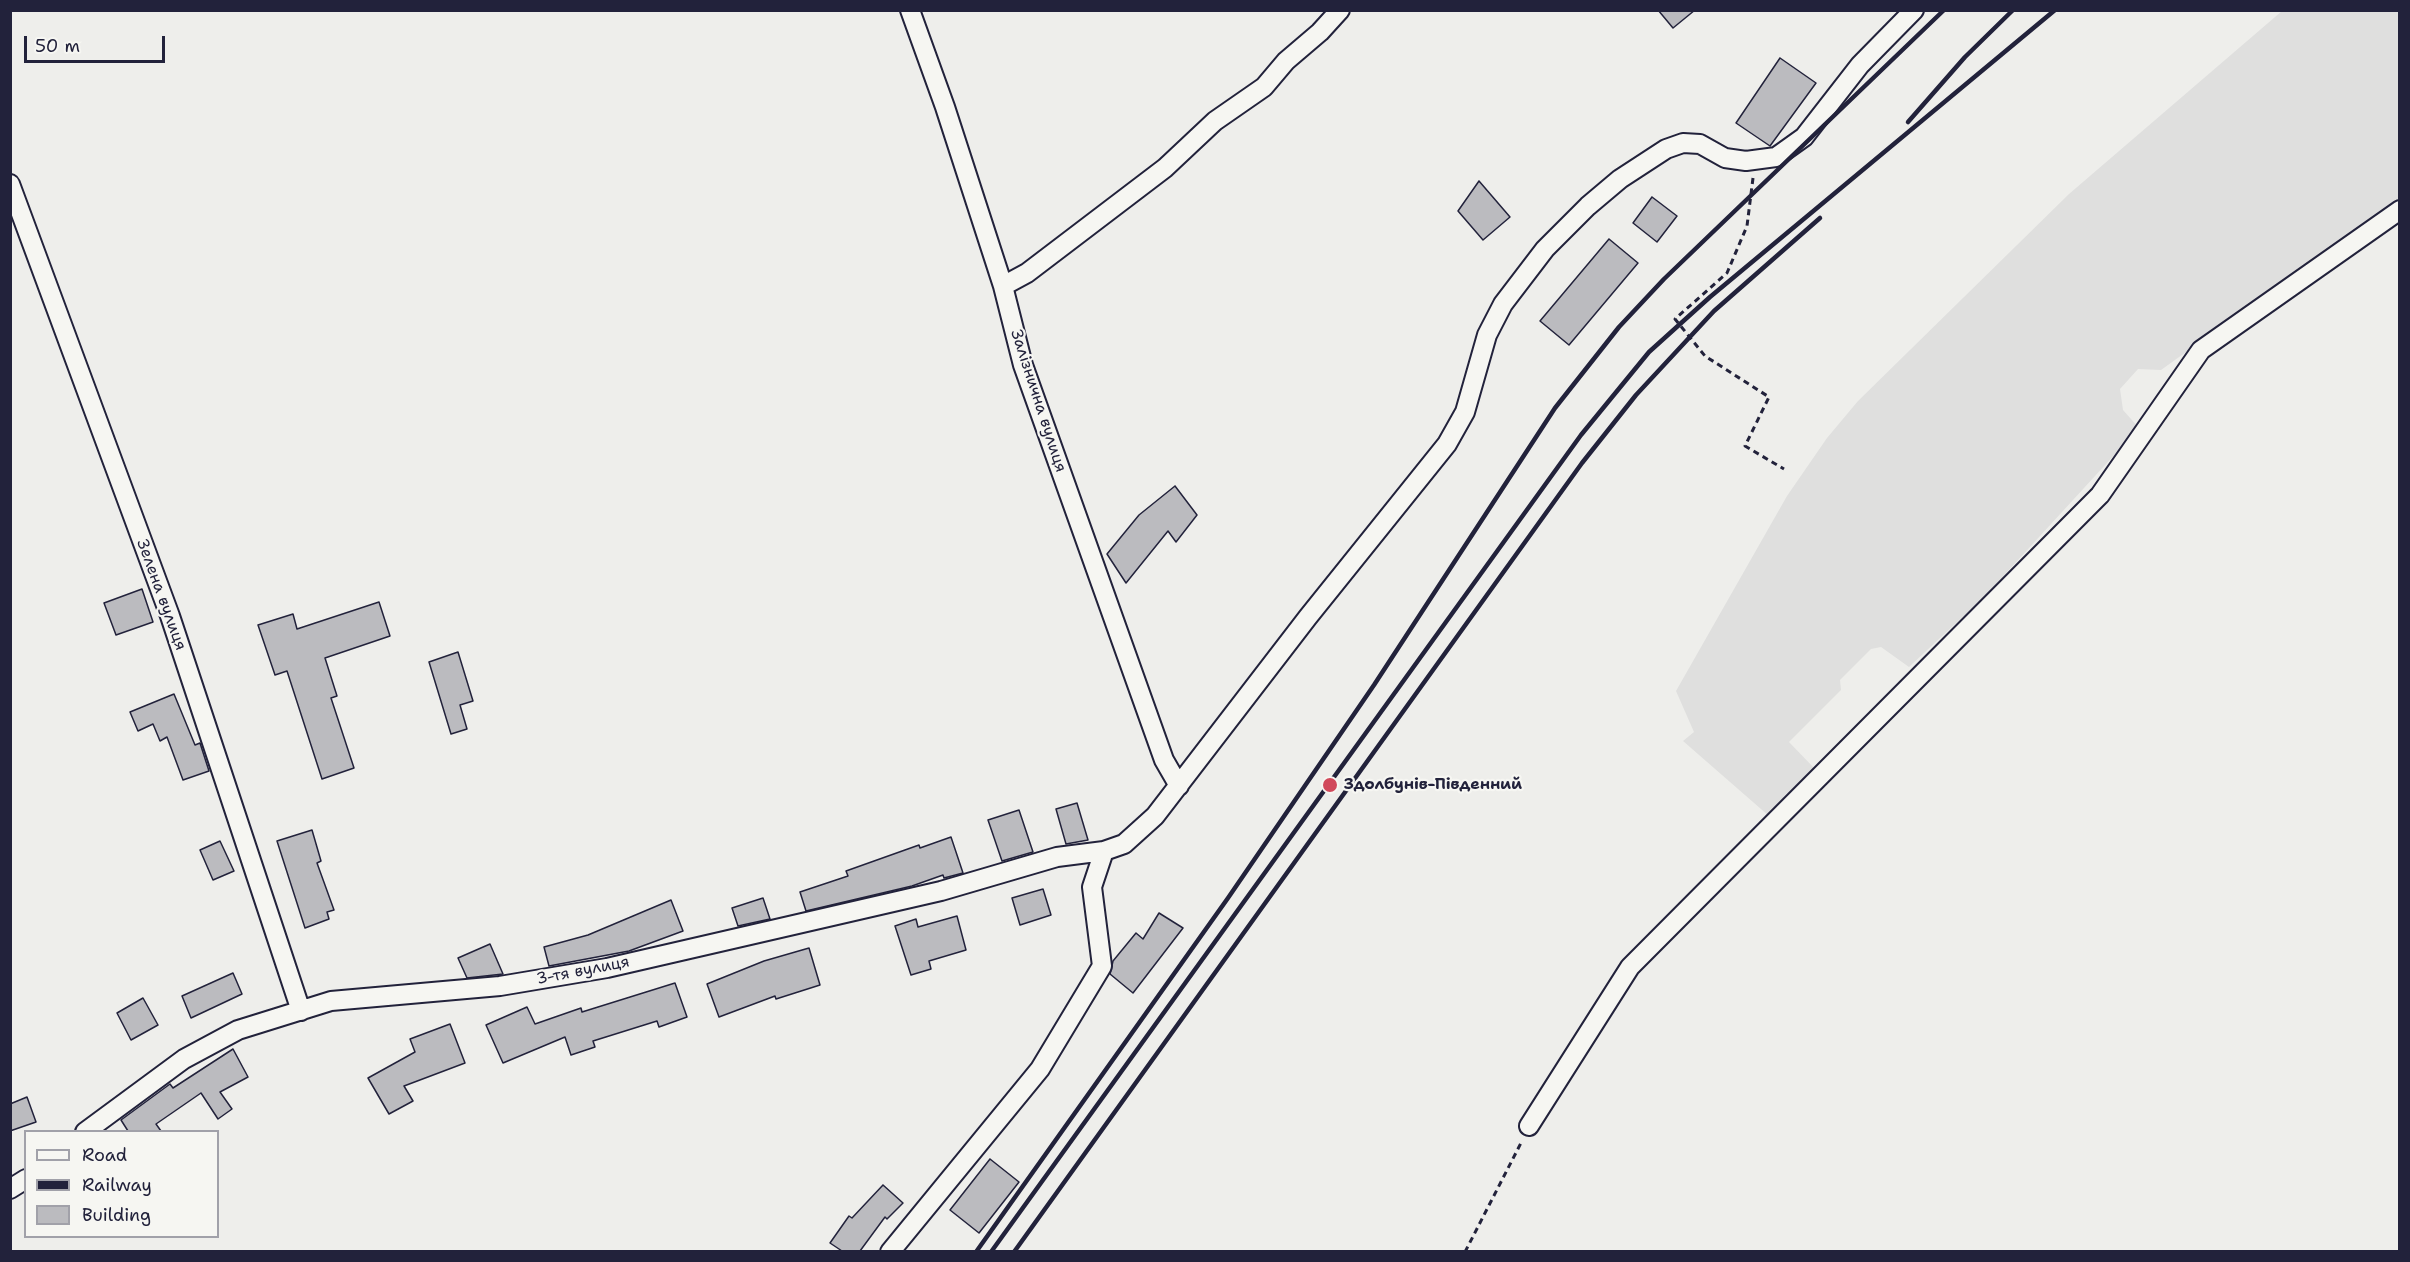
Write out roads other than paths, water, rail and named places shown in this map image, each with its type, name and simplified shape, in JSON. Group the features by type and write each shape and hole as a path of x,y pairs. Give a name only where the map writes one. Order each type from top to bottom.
{"street":[{"name":"Залізнична вулиця","path":"910,10 945,107 1003,286 1023,365 1164,760 1179,786"},
{"path":"1003,286 1027,273 1165,168 1215,121 1264,87 1286,61 1320,32 1340,10"},
{"name":"3-тя вулиця","path":"87,1130 184,1059 238,1030 331,1001 479,988 607,968 941,891 1057,857 1104,851 1124,844 1155,816 1308,617 1447,444 1465,412 1487,335 1503,304 1545,249 1588,206 1620,179 1666,149 1683,143 1700,144 1725,158 1755,160 1776,157 1804,137 1860,65 1914,10"},
{"name":"Зелена вулиця","path":"10,184 170,616 301,1011"},
{"path":"1529,1126 1630,967 2100,495 2201,350 2400,210"},
{"path":"890,1251 1040,1069 1102,966 1092,886 1104,851"},
{"path":"10,1189 24,1180"}],"railway":[{"path":"976,1252 1228,898 1374,685 1555,408 1619,327 1664,279 1944,10"},
{"path":"1908,122 1965,57 2013,10"},
{"path":"991,1252 1581,435 1649,352 1710,297 2055,10"},
{"path":"1014,1252 1582,463 1636,395 1714,311 1820,218"}],"place":[{"name":"Здолбунів-Південний","path":"1330,785"}]}
